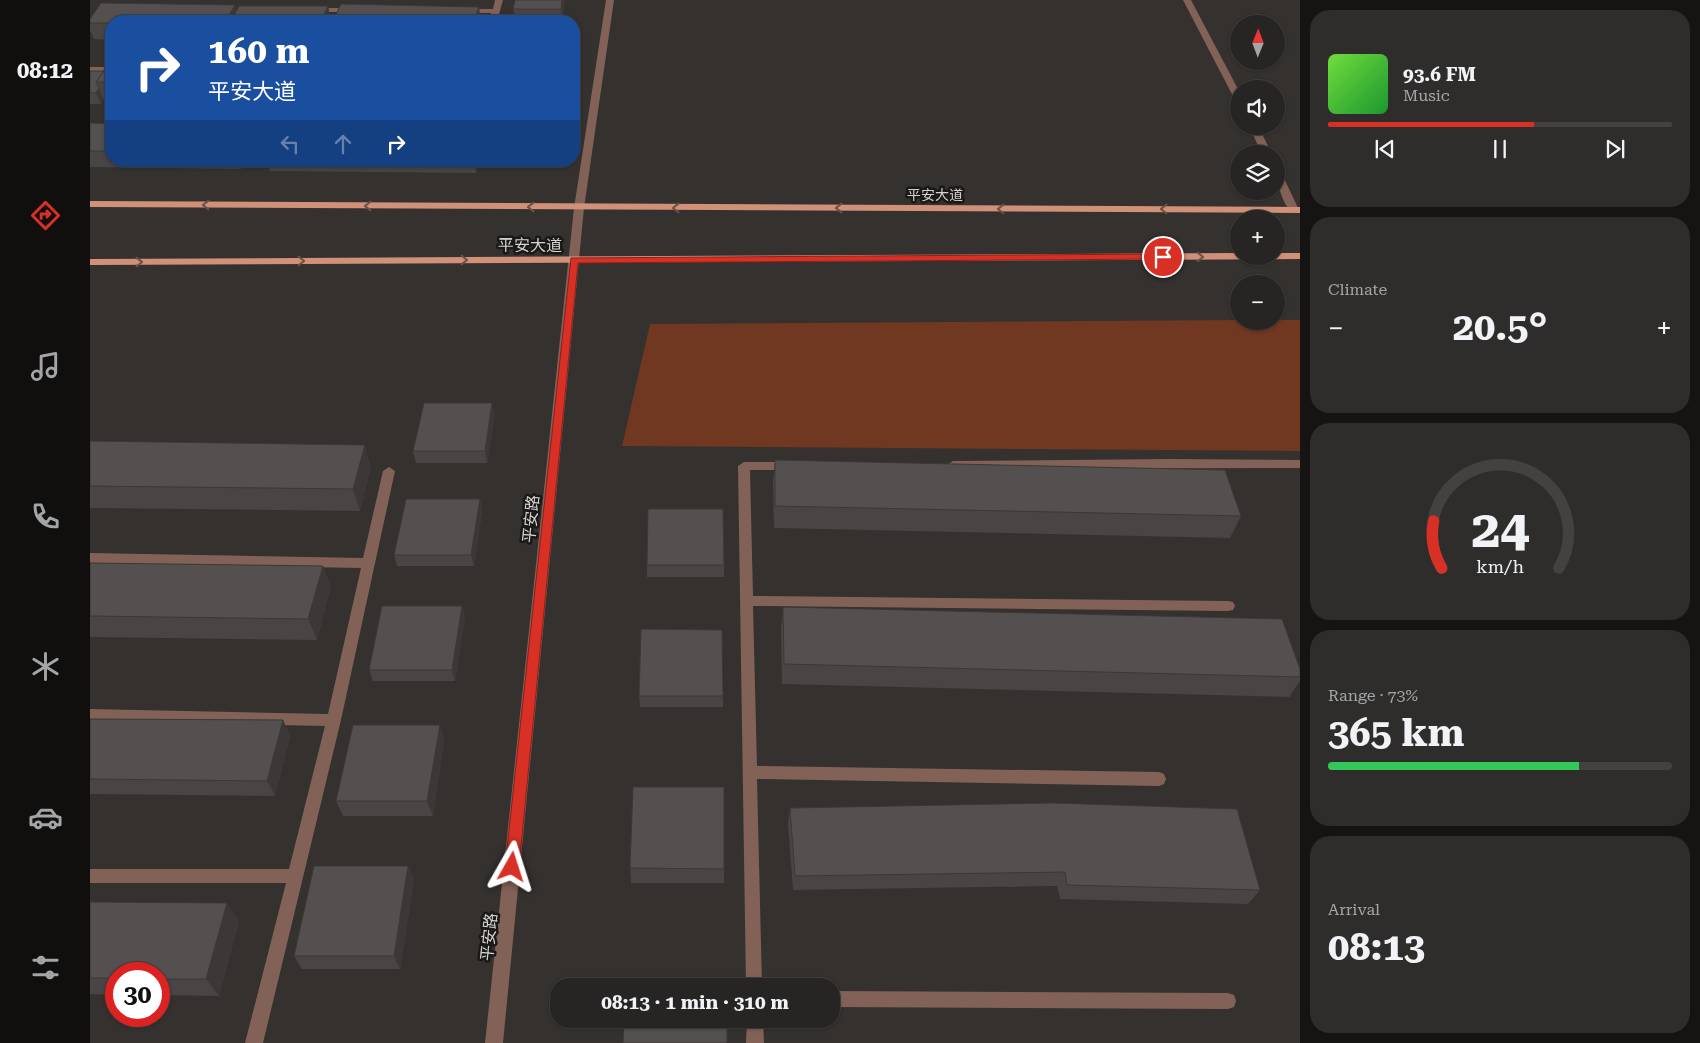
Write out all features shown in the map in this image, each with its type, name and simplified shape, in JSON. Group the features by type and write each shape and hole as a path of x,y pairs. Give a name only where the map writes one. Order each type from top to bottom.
{"main road":[{"name":"平安大道","path":"90,204 580,208 1297,210"},
{"name":"平安大道","path":"90,262 1300,256"}],"street":[{"path":"495,15 499,0"},
{"name":"平安路","path":"494,1043 574,260 610,0"},
{"path":"1187,0 1230,83"},
{"path":"306,10 366,10"},
{"path":"456,11 496,11"},
{"path":"90,70 105,70"},
{"path":"1285,188 1297,210"},
{"path":"942,465 1170,462 1300,464"},
{"path":"754,978 744,466 803,466"},
{"path":"254,1043 334,720 388,471"},
{"path":"90,558 368,563"},
{"path":"747,602 1228,606"},
{"path":"90,715 334,720"},
{"path":"750,772 1159,779"},
{"path":"90,876 296,876"},
{"path":"840,999 1228,1001"},
{"path":"755,1028 755,1043"}],"shaded area":[{"path":"1230,320 1230,330 1285,330 1285,320 1300,320 1300,451 622,446 650,324"}],"building":[{"path":"515,0 562,0 561,9 513,9"},
{"path":"101,3 235,5 229,15 105,15 105,23 90,23 90,19"},
{"path":"341,4 479,7 476,15 336,15"},
{"path":"239,6 328,6 324,15 234,15"},
{"path":"105,68 105,82 96,82"},
{"path":"90,71 104,71 96,82 99,88 96,93 90,93"},
{"path":"90,123 105,124 105,151 90,151"},
{"path":"424,403 492,403 485,451 413,451"},
{"path":"90,441 365,445 353,489 90,486"},
{"path":"775,460 1225,470 1241,516 775,506"},
{"path":"406,499 480,499 471,555 394,555"},
{"path":"648,509 723,509 724,565 647,565"},
{"path":"90,563 323,566 308,619 90,616"},
{"path":"382,606 462,606 452,670 369,670"},
{"path":"783,607 1282,619 1300,669 1300,677 784,664"},
{"path":"641,629 722,630 723,696 639,696"},
{"path":"90,719 283,720 267,781 90,779"},
{"path":"353,725 440,725 427,801 336,801"},
{"path":"633,787 724,787 724,869 630,868"},
{"path":"1053,803 1237,809 1260,890 1067,885 1065,872 795,876 790,808"},
{"path":"314,866 408,866 394,956 294,956"},
{"path":"90,902 227,903 206,979 170,979 170,962 105,962 105,978 90,978"},
{"path":"624,1028 727,1028 727,1043 623,1043"}],"route":[{"path":"512,867 574,260 1163,257"}]}
